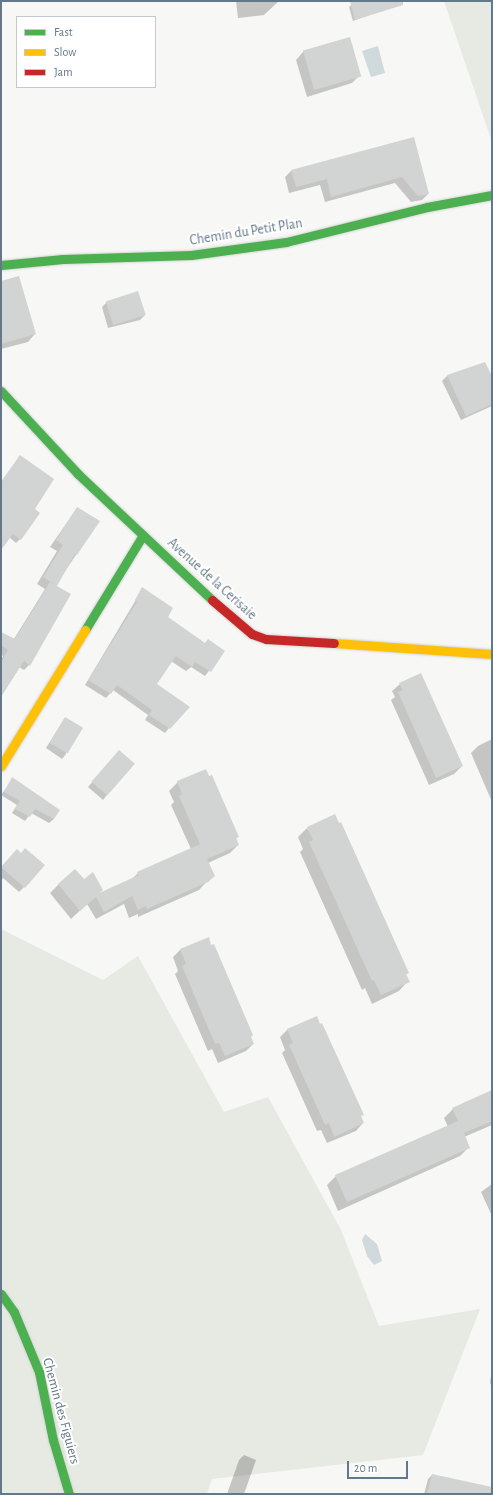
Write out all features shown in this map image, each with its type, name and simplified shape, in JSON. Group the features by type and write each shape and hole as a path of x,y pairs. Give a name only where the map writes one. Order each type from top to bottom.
{"street":[{"name":"Chemin du Petit Plan","path":"1,265 63,259 198,254 286,242 428,207 492,195"},
{"name":"Avenue de la Cerisaie","path":"1,391 78,474 238,624 252,634 266,639 492,654"},
{"path":"1,766 142,535"},
{"name":"Chemin des Figuiers","path":"1,1294 14,1312 39,1372 53,1440 69,1494"}],"shaded area":[{"path":"444,1 492,1 492,142"},
{"path":"378,46 385,73 371,77 362,51"},
{"path":"1,929 103,980 138,956 224,1112 268,1097 341,1230 379,1326 480,1309 423,1455 212,1479 207,1494 1,1494"},
{"path":"365,1234 377,1244 382,1261 374,1265 367,1256 362,1240"}],"building":[{"path":"350,1 403,1 403,5 355,20"},
{"path":"350,37 361,76 314,90 303,51"},
{"path":"414,137 429,194 418,196 402,177 331,197 327,179 296,187 291,170"},
{"path":"19,276 36,334 1,344 1,281"},
{"path":"138,291 146,315 113,325 106,302"},
{"path":"485,362 492,376 492,404 466,416 447,375"},
{"path":"20,455 54,479 35,509 40,513 21,540 13,534 1,550 1,482"},
{"path":"77,507 100,521 77,555 75,554 57,586 43,577 63,545 56,540"},
{"path":"50,582 71,594 30,666 24,661 1,697 1,662 8,650 1,645 1,632 15,639"},
{"path":"142,587 173,608 168,617 205,643 208,639 225,651 211,672 195,662 192,667 176,656 157,684 190,707 170,729 149,715 152,710 117,685 111,694 88,680 137,602 135,600"},
{"path":"421,673 463,766 436,778 398,692 403,690 399,683"},
{"path":"65,717 83,728 68,754 50,743"},
{"path":"119,750 135,764 107,795 91,782"},
{"path":"206,769 209,776 212,775 239,837 236,838 239,845 207,859 215,876 208,882 147,909 146,906 138,910 132,896 104,912 96,897 80,911 58,884 75,869 84,879 93,872 103,890 99,893 139,875 137,872 200,844 179,796 182,794 177,781"},
{"path":"12,777 60,810 54,819 35,809 30,817 15,809 20,801 4,792"},
{"path":"335,814 339,823 341,822 409,973 406,974 410,982 381,995 374,980 372,981 309,842 313,840 307,827"},
{"path":"25,848 45,865 25,888 1,867 17,849 21,853"},
{"path":"209,937 211,945 214,944 253,1035 251,1037 254,1044 225,1056 219,1043 215,1044 182,966 186,964 180,949"},
{"path":"317,1016 320,1024 322,1023 364,1115 361,1116 364,1123 334,1137 329,1123 325,1125 289,1045 293,1043 287,1029"},
{"path":"492,1090 492,1121 464,1133 470,1148 347,1202 335,1175 458,1121 452,1108"},
{"path":"432,1474 492,1487 491,1494 427,1494"}],"traffic: fast":[{"path":"1,265 63,259 191,255 286,242 427,207 492,195"},
{"path":"1,391 78,474 212,600"},
{"path":"85,630 143,535"},
{"path":"1,1294 14,1312 39,1372 53,1440 69,1494"}],"traffic: slow":[{"path":"1,766 85,630"},
{"path":"334,643 492,654"}],"traffic: jam":[{"path":"212,600 252,634 266,639 334,643"}]}
